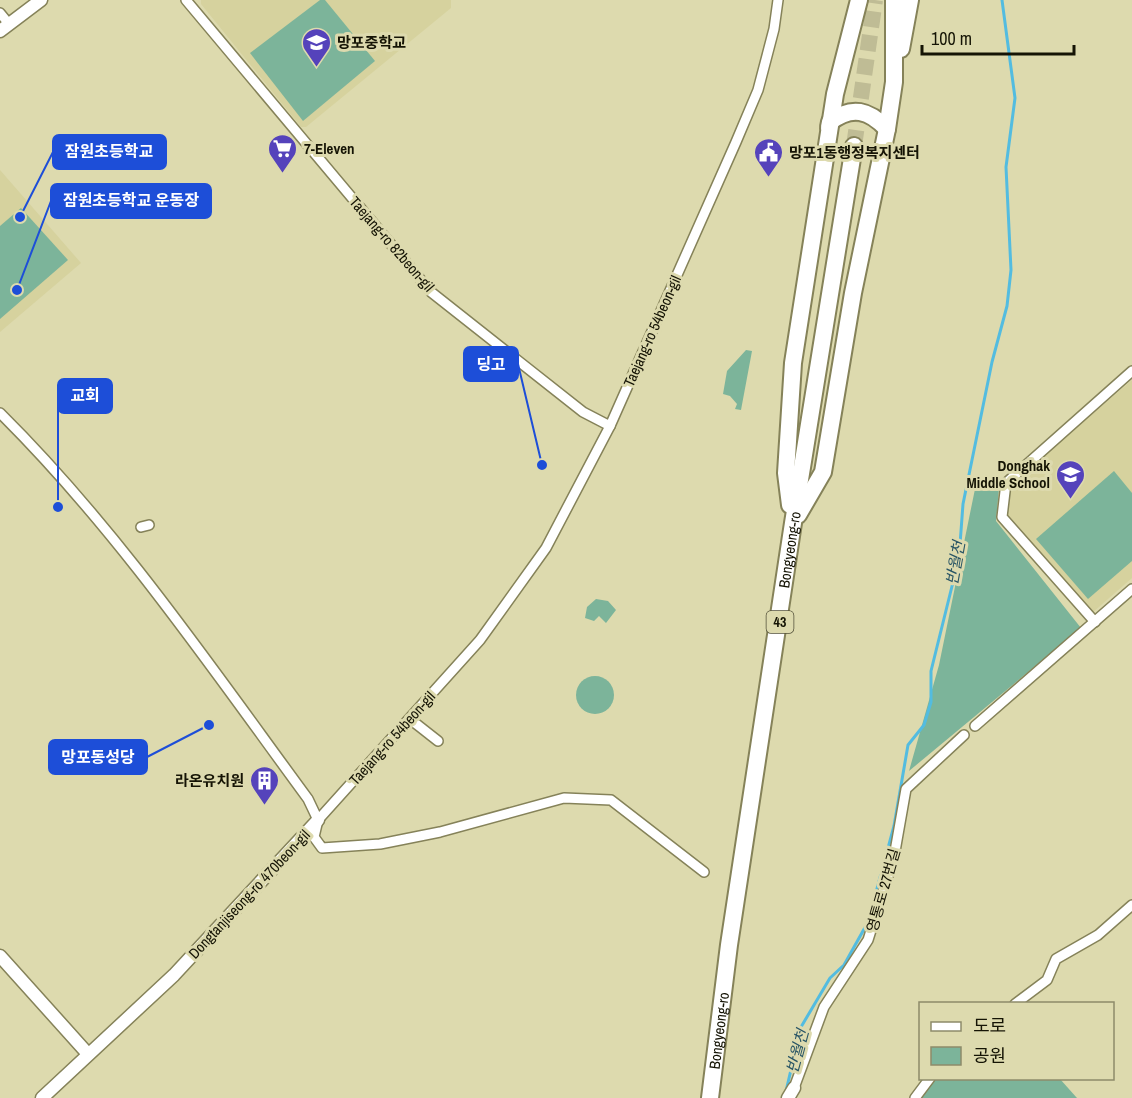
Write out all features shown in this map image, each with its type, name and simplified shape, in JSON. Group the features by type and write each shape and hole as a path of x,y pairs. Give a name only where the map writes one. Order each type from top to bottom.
{"highway":[{"path":"827,140 835,94 859,0"},
{"path":"894,0 894,82"},
{"path":"793,523 823,471 853,293 887,129 910,0"},
{"path":"793,523 786,473 793,363 830,122 846,112 866,112 887,129"},
{"name":"Bongyeong-ro","path":"710,1098 729,945 793,523 854,146"}],"street":[{"path":"0,13 4,27 41,0"},
{"name":"Taejang-ro 82beon-gil","path":"186,0 431,291 583,412 610,426"},
{"name":"Taejang-ro 54beon-gil","path":"318,820 480,640 546,548 610,426 758,90 774,28 778,0"},
{"path":"1095,622 1002,517 1006,483 1132,371"},
{"path":"0,413 69,487 168,608 308,800 318,820"},
{"path":"975,726 1132,589"},
{"path":"410,719 438,741"},
{"name":"영통로 27번길","path":"791,1093 825,1006 868,940 894,857 906,789 964,735"},
{"name":"Dongtanjiseong-ro 470beon-gil","path":"318,820 314,837 322,848 380,844 440,832 564,798 611,800 704,872"},
{"name":"Dongtanjiseong-ro 470beon-gil","path":"42,1098 174,975 318,820"},
{"path":"1018,1002 1047,980 1056,959 1098,935 1132,905"},
{"path":"0,956 88,1054"},
{"path":"915,1098 928,1080"}],"shaded area":[{"name":"망포중학교","path":"201,0 451,0 451,8 306,127 301,127 201,4"},
{"path":"0,170 81,263 0,332"},
{"name":"Donghak Middle School","path":"1132,380 1132,578 1092,613 1007,514 1011,484"}],"green space":[{"path":"320,0 325,0 375,61 303,121 250,53"},
{"path":"21,208 68,260 0,319 0,226"},
{"path":"746,350 752,351 741,410 735,409 737,404 730,396 723,394 727,371"},
{"path":"1114,471 1132,493 1132,561 1088,599 1036,539"},
{"path":"999,488 996,521 1081,628 909,771 939,665 975,489"},
{"path":"596,599 608,601 616,610 606,623 599,616 594,621 585,618 587,607"},
{"path":"595,676 609,681 614,695 609,709 595,714 581,709 576,695 581,681"},
{"path":"928,1080 1061,1080 1077,1098 915,1098"}],"waterway":[{"name":"반월천","path":"786,1091 801,1027 830,978 844,965 868,922 894,826 908,745 924,725 931,702 931,671 959,558 963,504 992,362 1007,306 1011,270 1006,167 1015,98 1002,0"}],"tunnel":[{"path":"854,146 875,0"}],"place":[{"name":"망포중학교","path":"316,68"},
{"name":"7-Eleven","path":"283,174"},
{"name":"망포1동행정복지센터","path":"768,178"},
{"name":"잠원초등학교","path":"20,217"},
{"name":"잠원초등학교 운동장","path":"17,290"},
{"name":"딩고","path":"542,465"},
{"name":"Donghak Middle School","path":"1071,500"},
{"name":"교회","path":"58,507"},
{"name":"망포동성당","path":"209,725"},
{"name":"라온유치원","path":"265,806"}]}
